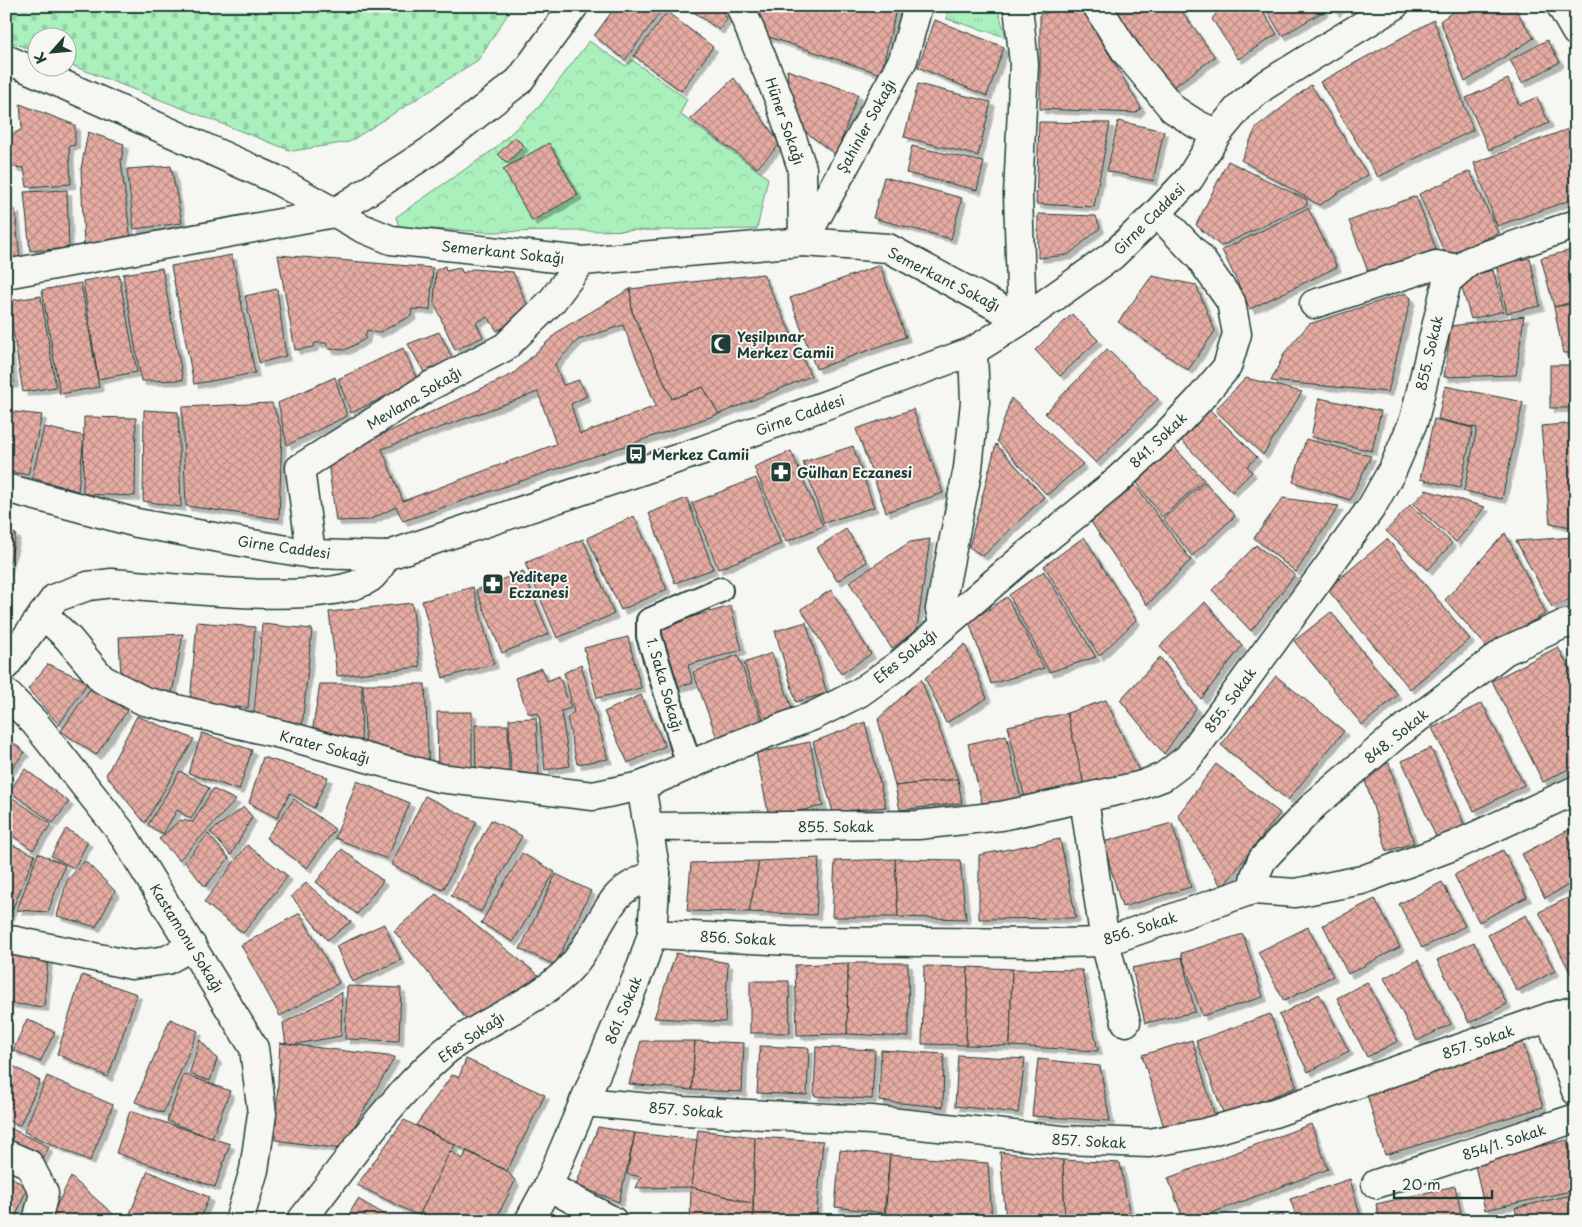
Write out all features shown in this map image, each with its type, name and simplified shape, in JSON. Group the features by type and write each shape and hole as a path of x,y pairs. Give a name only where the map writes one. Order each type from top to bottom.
{"street":[{"path":"6,274 334,213 430,151 519,81 574,6"},
{"name":"Hüner Sokağı","path":"740,6 779,98 802,168 803,242"},
{"name":"Şahinler Sokağı","path":"803,242 903,60 918,6"},
{"path":"1018,6 1024,64 1018,195 1022,320"},
{"path":"1097,6 1126,52 1173,109 1196,124 1217,134"},
{"name":"Girne Caddesi","path":"6,488 137,523 311,554 386,556 703,450 973,351 1022,320 1112,256 1190,178 1217,134 1241,106 1264,86 1394,6"},
{"path":"1561,6 1576,32"},
{"name":"Semerkant Sokağı","path":"6,58 275,179 362,228 391,240 582,261 803,242 888,248 1022,320"},
{"name":"841. Sokak","path":"943,625 1118,480 1164,437 1227,367 1237,334 1231,302 1200,258 1157,212"},
{"name":"855. Sokak","path":"649,827 918,825 1001,816 1139,786 1163,777 1188,758 1371,508 1393,469 1414,420 1447,281 1470,261 1576,224"},
{"name":"Mevlana Sokağı","path":"311,554 300,468 430,386 505,347 552,301 582,261"},
{"path":"1314,304 1436,265 1460,269"},
{"name":"Efes Sokağı","path":"641,786 813,716 859,693 901,663 943,625 940,608 968,468 975,402 973,351"},
{"path":"7,663 55,598 88,586 112,583 289,595 350,587 372,577 386,556"},
{"name":"1. Saka Sokağı","path":"689,765 648,636 649,621 720,590"},
{"name":"Krater Sokağı","path":"43,614 68,638 102,679 144,701 288,736 439,778 593,796 641,786"},
{"name":"848. Sokak","path":"1252,890 1255,876 1262,860 1314,805 1396,735 1505,651 1562,625 1576,622"},
{"name":"Kastamonu Sokağı","path":"6,693 35,723 122,832 254,1048 262,1114 254,1170 238,1221"},
{"name":"861. Sokak","path":"529,1221 548,1186 584,1102 642,965 652,934 656,873 641,786"},
{"name":"856. Sokak","path":"652,934 789,940 1058,944 1105,942 1252,890 1295,893 1362,880 1456,845 1576,790"},
{"path":"1084,799 1105,942 1126,1022"},
{"name":"Efes Sokağı","path":"301,1221 402,1094 444,1052 490,1022 539,994 572,966 616,898 633,884 656,873"},
{"path":"6,939 132,965 167,960 192,946"},
{"name":"857. Sokak","path":"584,1102 684,1111 871,1120 1062,1140 1149,1144 1204,1133 1274,1114 1550,1017 1576,1010"},
{"path":"1550,1017 1576,1091"},
{"name":"854/1. Sokak","path":"1376,1184 1576,1118"},
{"path":"6,1154 29,1164 44,1193 37,1221"},
{"path":"548,1186 613,1221"}],"green space":[{"path":"6,6 513,6 478,60 349,142 292,151 78,68 78,28 28,28 28,49 6,40"},
{"path":"947,6 997,6 1006,37 947,19"},
{"path":"589,41 626,66 632,60 687,99 680,114 768,178 757,229 486,232 399,227 396,217 493,150 539,107"}],"building":[{"path":"616,6 665,6 625,60 594,36"},
{"path":"686,6 720,6 727,19 719,30"},
{"path":"750,6 897,6 881,74 763,35"},
{"path":"1111,6 1178,6 1215,57 1172,88"},
{"path":"1222,6 1259,6 1277,34 1238,59 1212,19"},
{"path":"1264,6 1321,6 1324,11 1282,36"},
{"path":"1331,6 1343,6 1335,12"},
{"path":"1461,6 1513,6 1534,38 1465,82 1440,21"},
{"path":"1081,7 1141,108 1136,113 1040,109 1040,14"},
{"path":"667,12 713,47 681,91 634,56"},
{"path":"935,20 1004,47 987,96 918,67"},
{"path":"1434,20 1473,130 1378,177 1320,82"},
{"path":"1547,40 1560,62 1522,83 1510,60"},
{"path":"787,70 858,94 836,155 806,132 790,103"},
{"path":"734,78 780,144 757,168 690,119"},
{"path":"1508,79 1519,105 1537,97 1549,123 1489,150 1466,98"},
{"path":"918,84 991,102 978,156 904,137"},
{"path":"1311,85 1368,175 1319,205 1241,160 1256,128"},
{"path":"20,104 75,125 75,145 69,146 71,184 27,187 24,168 13,167 8,137 22,129"},
{"path":"1118,121 1164,131 1153,181 1107,171"},
{"path":"1039,122 1110,123 1094,207 1036,204"},
{"path":"1574,127 1576,133 1576,198 1497,226 1474,163"},
{"path":"88,132 124,144 121,161 131,241 84,246 81,169"},
{"path":"515,137 524,146 507,163 498,154"},
{"path":"549,143 578,195 532,221 503,169"},
{"path":"912,146 984,162 977,190 906,173"},
{"path":"1228,161 1307,200 1307,205 1221,246 1196,225"},
{"path":"171,166 182,223 134,229 127,169"},
{"path":"1470,171 1498,233 1446,256 1419,194"},
{"path":"884,177 962,198 951,239 873,218"},
{"path":"67,190 69,248 30,251 24,192"},
{"path":"1416,196 1436,249 1369,274 1349,221"},
{"path":"1308,208 1337,267 1250,309 1222,250"},
{"path":"6,209 15,209 20,259 6,260"},
{"path":"1038,214 1096,216 1100,228 1068,255 1038,258"},
{"path":"1576,249 1576,301 1554,307 1541,258"},
{"path":"232,255 255,373 194,384 171,266"},
{"path":"278,255 433,268 430,310 412,309 411,316 378,333 367,330 365,339 345,350 329,349 326,343 315,343 313,347 295,350"},
{"path":"1530,258 1540,306 1507,313 1496,265"},
{"path":"880,265 906,337 816,369 790,298"},
{"path":"445,266 446,271 460,268 463,273 472,269 513,272 530,312 497,331 488,317 476,322 483,337 455,350 434,303 436,270"},
{"path":"162,268 183,380 141,381 123,274"},
{"path":"1493,270 1504,311 1471,319 1459,278"},
{"name":"Yeşilpınar Merkez Camii","path":"763,274 811,376 719,414 703,387 672,399 632,312 630,289"},
{"path":"119,275 137,372 98,379 83,281"},
{"path":"1152,276 1196,285 1215,331 1188,370 1118,322"},
{"path":"81,283 99,387 60,394 42,290"},
{"path":"277,289 286,356 259,363 245,296"},
{"path":"630,289 632,312 672,399 703,387 719,414 403,521 396,507 369,520 336,521 328,462 353,448 513,374 560,330","holes":["623,325 656,406 580,434 571,404 587,396 579,380 563,385 555,364 578,340","538,392 556,444 403,501 382,449"]},
{"path":"1405,293 1411,298 1388,392 1271,381 1285,352 1309,324"},
{"path":"41,296 56,387 23,392 8,301"},
{"path":"1576,303 1576,353 1563,353 1554,307"},
{"path":"1072,314 1098,340 1060,376 1035,350"},
{"path":"1524,316 1516,375 1444,377 1451,326"},
{"path":"6,324 14,383 6,384"},
{"path":"439,332 454,361 425,374 408,344"},
{"path":"403,348 418,381 351,413 338,379"},
{"path":"1107,349 1158,399 1096,463 1045,413"},
{"path":"1550,365 1576,365 1576,408 1550,408"},
{"path":"335,377 347,416 287,445 278,403"},
{"path":"1246,378 1302,392 1263,455 1215,410"},
{"path":"1445,386 1523,402 1502,499 1464,491 1477,428 1438,419"},
{"path":"1011,398 1083,464 1047,495 997,441"},
{"path":"1319,398 1381,411 1372,451 1311,437"},
{"path":"272,403 282,431 279,519 186,506 182,407"},
{"path":"913,409 943,493 886,512 856,429"},
{"path":"1209,409 1257,457 1247,466 1252,472 1232,492 1179,438"},
{"path":"144,410 178,412 181,507 143,501"},
{"path":"6,411 42,415 28,475 6,471"},
{"path":"84,417 136,418 135,496 83,494"},
{"path":"1434,419 1473,428 1460,488 1420,479"},
{"path":"1576,423 1576,528 1550,523 1541,426"},
{"path":"44,427 84,436 78,491 32,478"},
{"path":"1306,439 1371,456 1350,500 1293,482"},
{"path":"996,444 1044,497 983,556 969,547"},
{"path":"853,446 874,507 824,523 803,462"},
{"path":"1174,447 1204,480 1162,517 1137,483"},
{"path":"791,451 823,526 786,542 754,467"},
{"path":"756,478 781,544 718,569 692,503"},
{"path":"1205,482 1235,516 1192,556 1163,519"},
{"path":"1135,485 1191,560 1147,605 1091,522"},
{"path":"1426,490 1485,507 1456,542 1413,504"},
{"path":"687,498 713,569 675,583 649,513"},
{"path":"1283,498 1339,506 1296,572 1254,538"},
{"path":"1410,505 1452,543 1428,570 1386,531"},
{"path":"634,516 667,589 621,610 587,538"},
{"path":"846,529 867,562 837,581 817,548"},
{"path":"6,532 16,534 6,576"},
{"path":"1505,533 1546,613 1488,648 1445,600"},
{"path":"1084,537 1136,620 1099,656 1044,566"},
{"path":"1576,537 1576,597 1552,607 1516,541"},
{"path":"583,539 614,614 557,638 525,563"},
{"path":"930,539 917,629 892,649 849,582 910,542"},
{"path":"1387,539 1470,639 1410,689 1327,589"},
{"path":"1256,545 1295,575 1251,631 1212,590"},
{"path":"523,571 549,634 502,653 476,590"},
{"path":"1044,571 1096,657 1049,672 1009,595"},
{"path":"473,587 494,664 443,678 422,601"},
{"path":"831,590 871,654 841,674 801,609"},
{"path":"1007,597 1044,668 991,684 969,622"},
{"path":"1205,602 1242,646 1201,699 1160,646"},
{"path":"412,603 420,667 337,676 329,612"},
{"path":"731,606 742,650 688,665 693,683 670,689 652,628"},
{"path":"1331,612 1398,695 1362,725 1294,641"},
{"path":"197,622 255,627 248,708 190,703"},
{"path":"806,622 827,693 796,702 775,631"},
{"path":"262,624 312,629 302,727 253,722"},
{"path":"183,634 171,699 121,677 119,637"},
{"path":"628,637 641,688 597,698 584,648"},
{"path":"965,644 987,698 946,723 925,678"},
{"path":"1558,647 1576,681 1576,765 1543,782 1492,681"},
{"path":"772,653 793,711 764,721 744,663"},
{"path":"738,655 762,721 717,738 693,672"},
{"path":"1160,657 1196,708 1164,754 1120,700"},
{"path":"48,664 88,682 59,725 28,689"},
{"path":"581,664 608,759 577,764 567,718 574,712 564,673"},
{"path":"542,668 547,681 559,676 571,708 561,711 570,766 545,770 539,714 528,713 515,678"},
{"path":"1276,676 1344,731 1288,800 1221,745"},
{"path":"921,679 958,779 895,786 878,719"},
{"path":"320,684 362,684 361,749 311,739"},
{"path":"363,684 425,684 429,770 366,754"},
{"path":"92,686 127,711 96,755 61,731"},
{"path":"641,695 665,746 628,763 604,712"},
{"path":"1106,700 1139,771 1084,785 1067,713"},
{"path":"1482,703 1524,785 1474,811 1432,728"},
{"path":"437,712 472,712 472,773 438,776"},
{"path":"1067,713 1084,785 1025,799 1008,726"},
{"path":"137,716 194,739 145,823 106,775"},
{"path":"536,718 539,774 511,776 509,719"},
{"path":"865,722 886,807 833,812 813,742"},
{"path":"475,725 508,725 509,777 476,778"},
{"path":"202,733 252,750 239,790 188,773"},
{"path":"1006,735 1021,798 983,807 968,744"},
{"path":"6,737 25,752 6,775"},
{"path":"810,742 823,806 769,817 756,753"},
{"path":"1431,748 1465,826 1437,839 1402,761"},
{"path":"263,757 328,777 314,808 290,793 277,818 249,803"},
{"path":"1389,763 1414,843 1387,851 1362,771"},
{"path":"1216,764 1280,813 1222,888 1178,815"},
{"path":"25,769 69,802 53,823 9,791"},
{"path":"180,771 209,788 191,819 177,810 163,834 148,825"},
{"path":"958,779 962,803 900,810 895,786"},
{"path":"357,781 410,803 387,859 335,838"},
{"path":"213,789 236,800 179,860 159,839 180,820 193,822"},
{"path":"7,794 51,824 33,850 6,831"},
{"path":"425,796 477,822 443,890 391,865"},
{"path":"294,799 335,829 307,868 266,838"},
{"path":"244,807 252,817 231,855 210,832"},
{"path":"491,820 522,836 481,912 451,896"},
{"path":"1172,823 1191,887 1122,907 1103,842"},
{"path":"1576,826 1576,881 1545,898 1522,854"},
{"path":"66,829 88,842 74,868 51,856"},
{"path":"208,834 229,858 205,887 185,862"},
{"path":"1060,839 1076,918 979,919 979,855"},
{"path":"6,842 35,855 9,917 6,916"},
{"path":"247,845 288,876 243,933 204,902"},
{"path":"342,849 383,881 357,914 316,882"},
{"path":"1503,850 1527,897 1479,922 1454,875"},
{"path":"38,853 65,865 48,912 17,910"},
{"path":"522,853 555,872 513,942 481,923"},
{"path":"819,858 816,915 749,912 759,861"},
{"path":"895,859 960,860 966,919 898,917"},
{"path":"895,859 898,917 832,917 835,861"},
{"path":"85,861 115,891 96,927 57,916 67,880"},
{"path":"759,861 749,912 687,911 691,863"},
{"path":"556,874 591,891 555,965 520,949"},
{"path":"1442,882 1465,926 1422,948 1399,904"},
{"path":"306,883 351,922 327,940 291,896"},
{"path":"436,894 540,976 470,1024 394,931"},
{"path":"1576,894 1576,971 1571,974 1539,912"},
{"path":"1375,899 1400,947 1348,974 1323,925"},
{"path":"300,913 339,983 280,1016 241,945"},
{"path":"1526,915 1555,971 1517,991 1488,935"},
{"path":"384,924 401,960 352,982 336,946"},
{"path":"1308,927 1333,976 1284,1001 1258,952"},
{"path":"1243,934 1263,997 1202,1016 1181,953"},
{"path":"1474,942 1507,1004 1469,1023 1437,960"},
{"path":"676,953 728,963 725,1022 654,1018"},
{"path":"6,955 48,959 44,1007 6,1003"},
{"path":"1182,957 1195,1012 1145,1023 1132,968"},
{"path":"1418,960 1451,1024 1417,1041 1384,978"},
{"path":"848,963 908,963 909,1037 847,1034"},
{"path":"848,963 847,1034 797,1035 795,965"},
{"path":"924,966 968,967 966,1045 922,1044"},
{"path":"968,967 1012,969 1010,1046 966,1045"},
{"path":"1012,969 1082,970 1098,1051 1010,1046"},
{"path":"82,975 137,994 108,1077 57,1054"},
{"path":"750,981 789,981 790,1033 750,1033"},
{"path":"1367,982 1398,1041 1367,1057 1337,998"},
{"path":"347,986 401,988 399,1041 345,1039"},
{"path":"342,992 341,1036 286,1046 283,1023"},
{"path":"1319,994 1349,1051 1308,1072 1279,1015"},
{"path":"1270,1014 1297,1087 1224,1115 1196,1041"},
{"path":"27,1019 55,1032 40,1062 13,1050"},
{"path":"170,1019 198,1031 163,1113 135,1102"},
{"path":"1576,1032 1576,1072 1564,1036"},
{"path":"200,1040 217,1059 210,1081 189,1074"},
{"path":"1192,1040 1215,1116 1165,1131 1142,1055"},
{"path":"1522,1040 1543,1107 1385,1155 1365,1088"},
{"path":"641,1041 695,1041 692,1090 629,1084"},
{"path":"695,1041 744,1043 742,1092 692,1090"},
{"path":"280,1043 395,1057 341,1149 275,1140"},
{"path":"760,1046 809,1048 807,1095 757,1093"},
{"path":"816,1047 875,1050 872,1099 814,1096"},
{"path":"881,1050 944,1054 943,1107 879,1101"},
{"path":"958,1055 1025,1059 1018,1113 955,1106"},
{"path":"466,1059 545,1095 507,1171 416,1125 452,1075 459,1077"},
{"path":"1038,1059 1100,1066 1110,1121 1032,1116"},
{"path":"6,1062 40,1081 20,1125 6,1120"},
{"path":"184,1074 230,1091 212,1138 167,1121"},
{"path":"47,1076 113,1105 90,1161 24,1132"},
{"path":"130,1111 230,1144 215,1187 116,1153"},
{"path":"404,1120 455,1145 419,1216 357,1185"},
{"path":"1311,1124 1328,1169 1191,1221 1184,1221 1168,1178"},
{"path":"6,1126 49,1147 40,1164 6,1148"},
{"path":"598,1127 635,1133 619,1202 576,1185"},
{"path":"698,1130 755,1137 753,1204 691,1187"},
{"path":"635,1133 697,1140 691,1187 636,1188 641,1177 627,1174"},
{"path":"755,1137 823,1141 816,1221 753,1221"},
{"path":"1567,1140 1576,1180 1576,1190 1485,1210 1474,1161"},
{"path":"840,1150 890,1155 884,1213 835,1207"},
{"path":"450,1151 463,1159 466,1151 507,1171 515,1181 495,1221 431,1221 419,1216"},
{"path":"1000,1152 1063,1160 1065,1221 1006,1221"},
{"path":"890,1155 988,1163 992,1221 885,1221"},
{"path":"1063,1160 1120,1163 1131,1221 1065,1221"},
{"path":"148,1171 209,1197 199,1221 134,1221 128,1218"},
{"path":"6,1173 27,1188 14,1221 6,1221"},
{"path":"71,1177 121,1221 49,1221"},
{"path":"1350,1179 1362,1221 1298,1221 1290,1199"},
{"path":"1455,1186 1463,1221 1380,1221 1376,1204"},
{"path":"691,1187 753,1204 753,1221 690,1221"},
{"path":"1571,1195 1576,1221 1518,1221 1515,1208"},
{"path":"358,1199 396,1221 345,1221"},
{"path":"1283,1214 1285,1221 1251,1221"}],"place":[{"name":"Yeşilpınar Merkez Camii","path":"721,344"},
{"name":"Merkez Camii","path":"636,454"},
{"name":"Gülhan Eczanesi","path":"781,472"},
{"name":"Yeditepe Eczanesi","path":"493,584"}]}
